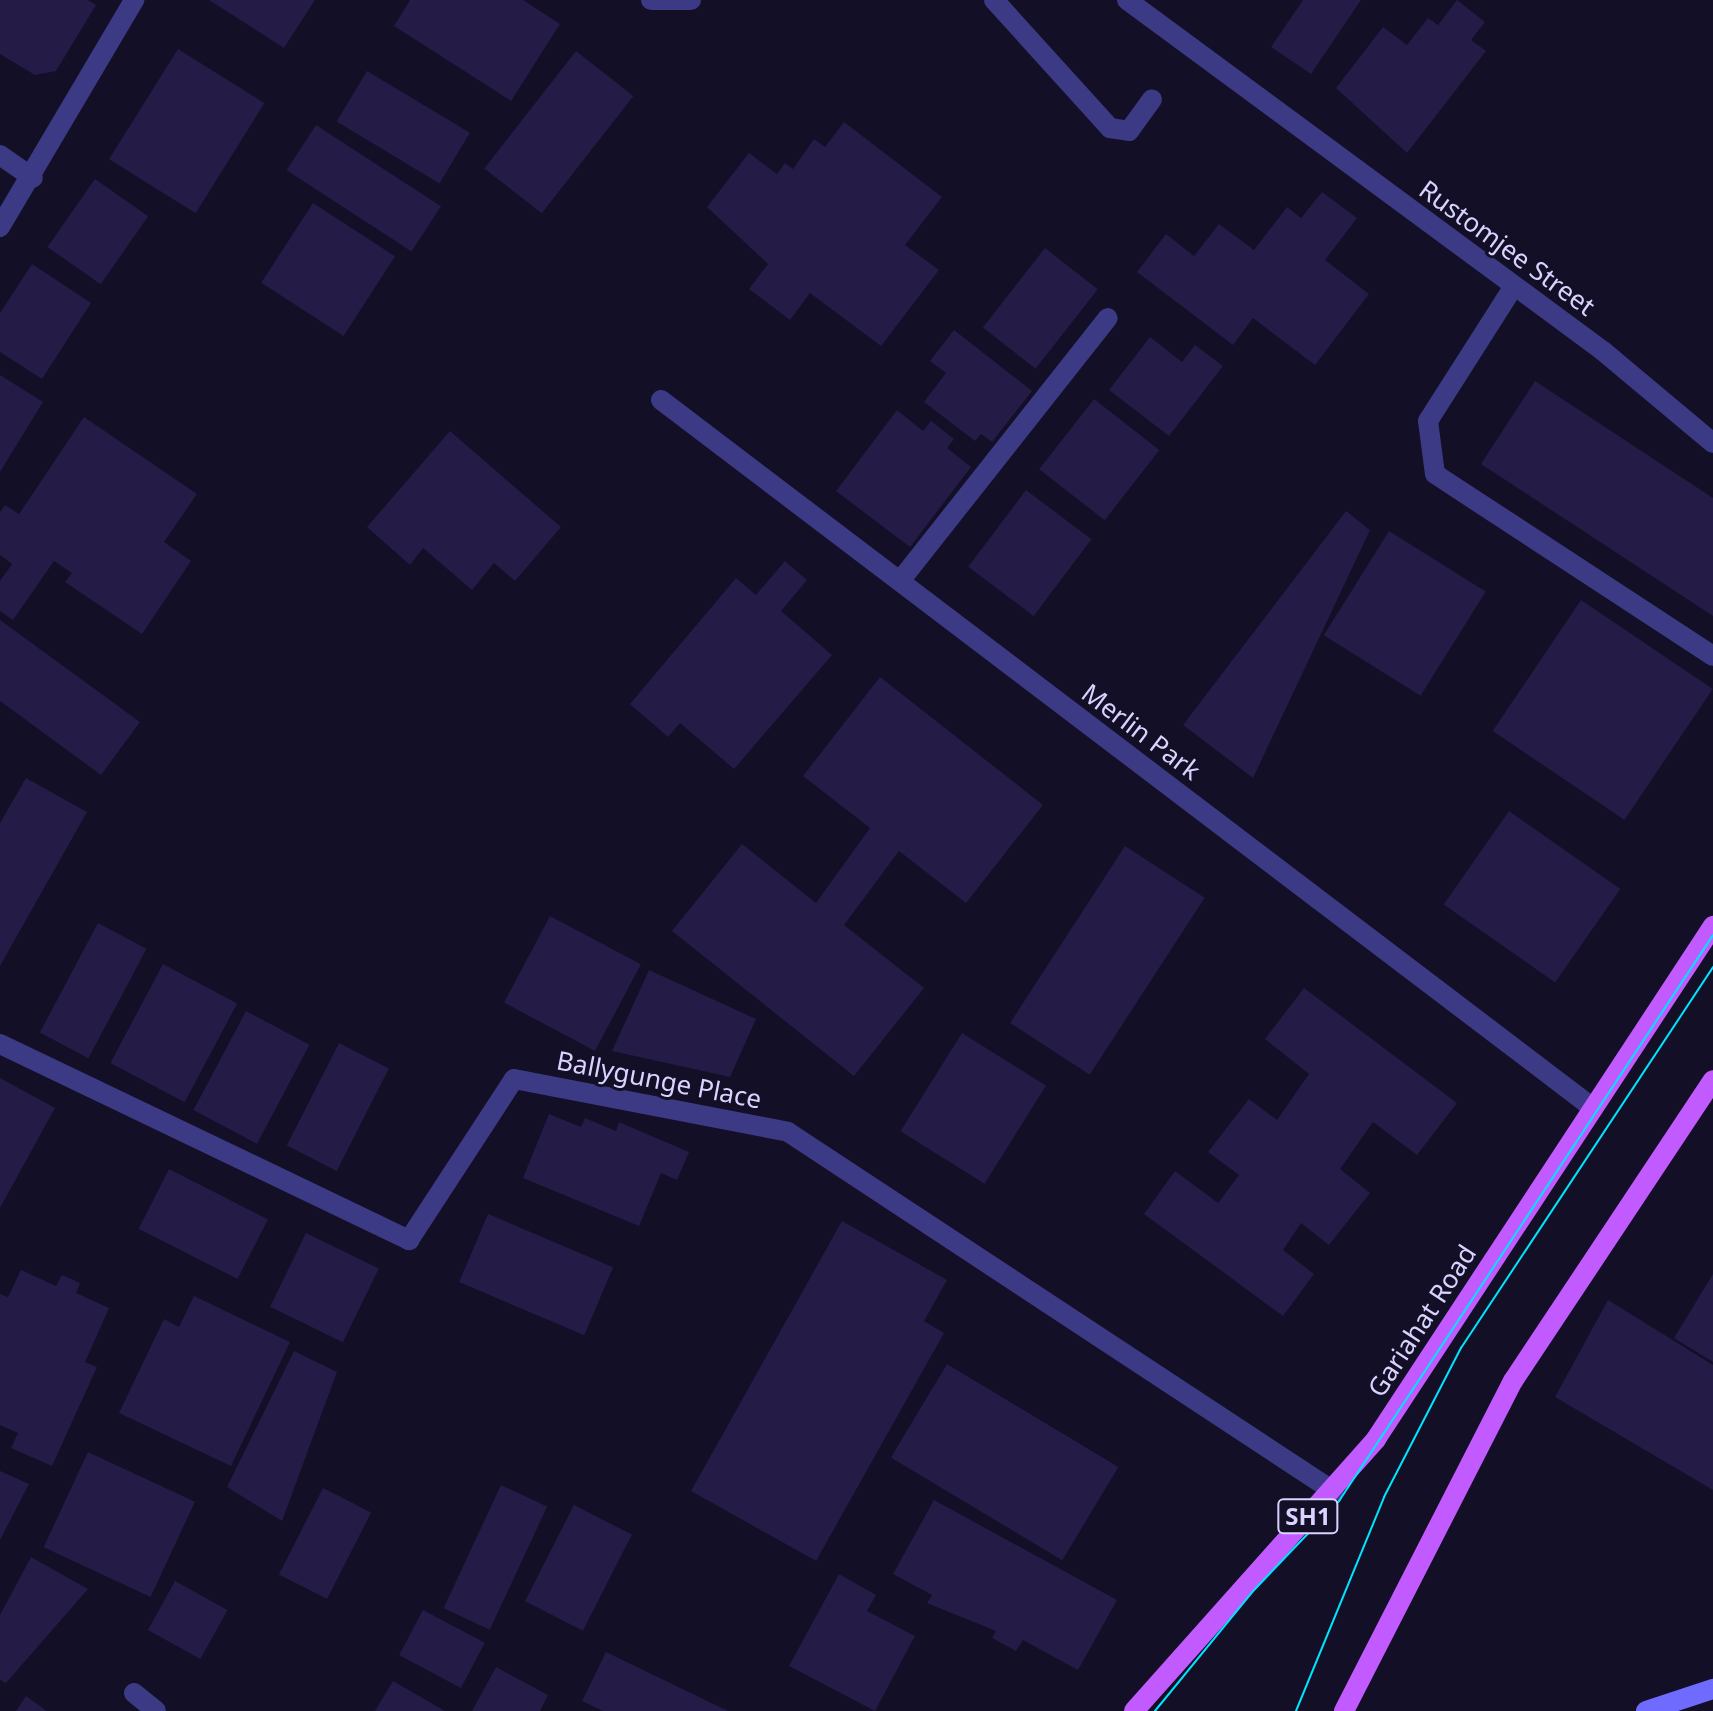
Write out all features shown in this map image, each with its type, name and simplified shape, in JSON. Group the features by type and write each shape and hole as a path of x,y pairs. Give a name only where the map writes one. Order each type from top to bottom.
{"main road":[{"name":"Gariahat Road","path":"1134,1711 1333,1491 1419,1379 1589,1105 1713,926"},
{"path":"1344,1711 1513,1381 1713,1080"},
{"path":"1646,1711 1713,1689"}],"street":[{"path":"0,227 33,178 134,0"},
{"path":"651,0 691,0"},
{"path":"994,0 1110,128 1129,131 1152,99"},
{"name":"Rustomjee Street","path":"1127,0 1514,286 1713,443"},
{"path":"0,155 33,178"},
{"path":"1514,286 1428,421 1435,474 1713,656"},
{"path":"900,581 1108,318"},
{"name":"Merlin Park","path":"661,400 1589,1105"},
{"name":"Ballygunge Place","path":"0,1044 409,1240 514,1079 788,1132 1333,1491"},
{"path":"134,1693 156,1711"}],"building":[{"path":"0,0 88,0 96,5 56,71 35,75 0,54"},
{"path":"209,0 315,0 284,48"},
{"path":"410,0 523,0 560,24 511,101 394,26"},
{"path":"1303,0 1361,0 1311,74 1271,47"},
{"path":"1457,0 1485,22 1471,40 1486,51 1407,153 1336,88 1383,27 1407,45 1428,18 1438,25"},
{"path":"178,49 265,103 196,213 109,159"},
{"path":"576,51 634,96 542,213 484,168"},
{"path":"367,71 470,133 439,183 337,122"},
{"path":"844,122 942,197 905,245 939,270 881,346 810,293 790,320 749,289 768,264 707,207 749,153 777,174 785,163 793,169 814,139 825,147"},
{"path":"316,125 441,206 412,251 287,170"},
{"path":"95,179 148,216 101,284 47,247"},
{"path":"1322,192 1357,218 1325,260 1369,294 1315,365 1253,318 1233,345 1137,272 1166,234 1194,256 1219,224 1254,250 1287,207 1301,218"},
{"path":"313,203 395,256 343,336 261,283"},
{"path":"1045,248 1098,289 1036,369 983,328"},
{"path":"32,264 91,303 42,379 0,352 0,313"},
{"path":"954,330 1032,391 992,442 981,434 975,441 924,402 946,373 930,361"},
{"path":"1150,337 1182,362 1195,345 1223,366 1169,436 1109,390"},
{"path":"0,375 43,402 0,472"},
{"path":"1535,381 1713,498 1713,616 1481,464"},
{"path":"1094,399 1159,450 1105,520 1039,469"},
{"path":"897,410 923,431 931,421 954,439 947,448 971,467 910,547 836,491"},
{"path":"84,417 197,494 164,542 191,561 142,634 65,582 72,573 54,561 13,620 0,611 0,581 12,564 0,555 0,512 5,505 19,514"},
{"path":"450,431 561,527 515,581 494,563 472,590 423,548 410,565 367,527"},
{"path":"1026,490 1091,539 1034,616 968,567"},
{"path":"1346,511 1370,530 1253,778 1183,725"},
{"path":"1389,531 1486,591 1420,696 1324,635"},
{"path":"785,561 807,580 781,611 832,655 734,769 680,723 668,737 630,704 736,578 756,595"},
{"path":"1581,600 1713,689 1624,820 1493,731"},
{"path":"0,620 140,722 101,775 0,701"},
{"path":"880,677 1043,805 966,903 899,851 844,925 924,988 854,1076 672,931 742,844 816,903 870,828 803,776"},
{"path":"26,778 87,812 0,966 0,823"},
{"path":"1509,811 1620,889 1555,982 1444,904"},
{"path":"1125,846 1205,898 1090,1075 1010,1023"},
{"path":"550,916 641,964 595,1051 504,1003"},
{"path":"98,923 147,949 88,1058 40,1032"},
{"path":"163,964 237,1003 185,1102 110,1063"},
{"path":"649,970 756,1019 730,1077 612,1051"},
{"path":"1304,988 1457,1103 1417,1155 1373,1122 1340,1169 1370,1193 1329,1245 1301,1223 1283,1250 1314,1274 1283,1316 1144,1214 1175,1171 1218,1203 1239,1175 1208,1152 1249,1099 1277,1120 1309,1074 1265,1039"},
{"path":"246,1011 310,1045 257,1144 193,1110"},
{"path":"962,1033 1046,1085 984,1184 901,1131"},
{"path":"339,1043 389,1068 337,1171 287,1145"},
{"path":"0,1078 55,1108 0,1208"},
{"path":"549,1114 581,1127 585,1118 616,1131 619,1122 689,1152 677,1180 661,1173 639,1226 523,1178"},
{"path":"169,1169 268,1219 237,1279 139,1229"},
{"path":"488,1214 613,1267 584,1335 459,1282"},
{"path":"842,1221 947,1280 924,1321 944,1333 816,1561 691,1491"},
{"path":"306,1233 379,1269 343,1342 270,1307"},
{"path":"21,1270 56,1286 62,1275 80,1283 76,1293 109,1308 85,1362 97,1367 52,1466 11,1448 18,1433 0,1425 0,1294 8,1297"},
{"path":"1713,1274 1713,1362 1674,1338"},
{"path":"194,1296 290,1342 231,1466 119,1413 164,1319 179,1327"},
{"path":"1608,1300 1713,1365 1713,1490 1555,1397"},
{"path":"294,1351 337,1372 282,1521 227,1487"},
{"path":"947,1364 1118,1467 1062,1560 891,1457"},
{"path":"88,1452 195,1502 151,1597 44,1547"},
{"path":"0,1471 29,1484 0,1540"},
{"path":"501,1485 547,1507 490,1630 444,1608"},
{"path":"323,1488 371,1513 327,1599 279,1574"},
{"path":"934,1500 1117,1600 1078,1670 1023,1640 1016,1651 992,1638 996,1631 927,1603 932,1595 893,1574"},
{"path":"574,1505 632,1535 583,1631 525,1601"},
{"path":"31,1557 88,1589 6,1683 0,1680 0,1615"},
{"path":"839,1574 876,1595 867,1611 915,1636 875,1711 789,1666"},
{"path":"175,1581 227,1610 200,1659 148,1630"},
{"path":"423,1610 485,1643 461,1688 399,1655"},
{"path":"606,1652 728,1711 603,1711 582,1701"},
{"path":"496,1667 548,1695 540,1711 472,1711"},
{"path":"393,1681 445,1711 375,1711"},
{"path":"26,1696 47,1711 16,1711"}],"tram line":[{"path":"1155,1711 1255,1589 1339,1501 1713,935"},
{"path":"1296,1711 1384,1497 1461,1348 1713,967"}]}
